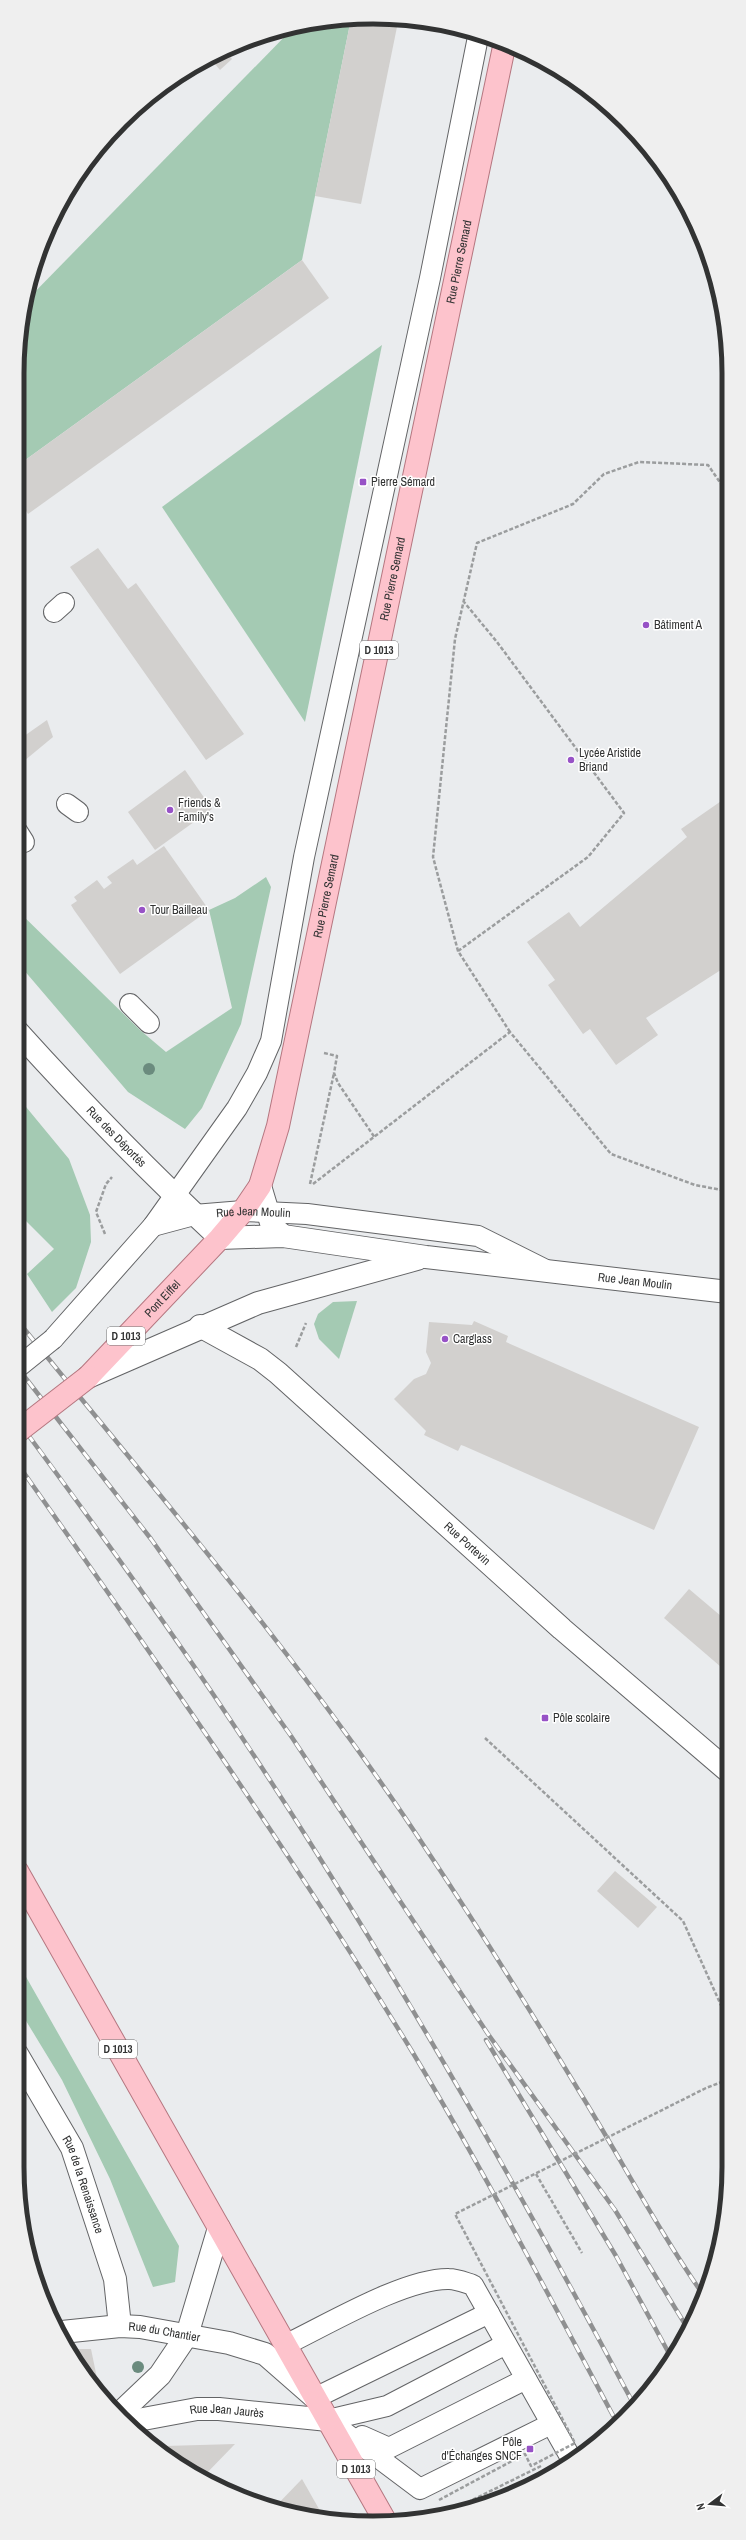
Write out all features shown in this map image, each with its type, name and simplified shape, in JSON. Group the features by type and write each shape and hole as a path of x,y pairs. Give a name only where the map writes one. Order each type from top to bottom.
{"main road":[{"name":"Rue Pierre Semard","path":"220,1238 243,1211 260,1186 278,1126 503,50"},
{"name":"Pont Eiffel","path":"24,1427 88,1377 220,1238"},
{"name":"D 1013","path":"24,1883 382,2516"}],"street":[{"name":"Rue des Déportés","path":"24,1039 85,1106 174,1196 220,1238"},
{"path":"260,1186 266,1212 272,1226 283,1236"},
{"name":"Rue Jean Moulin","path":"220,1238 283,1236 426,1257 544,1269 722,1291"},
{"name":"Rue Jean Moulin","path":"200,1326 258,1303 426,1257"},
{"name":"Pont Eiffel","path":"88,1377 200,1326"},
{"name":"Rue Portevin","path":"200,1326 260,1359 278,1373 562,1629 722,1766"},
{"name":"Rue de la Renaissance","path":"24,2066 72,2148 115,2280 120,2326"},
{"path":"123,2410 160,2375 187,2335 219,2228"},
{"name":"Rue du Chantier","path":"66,2332 120,2326 187,2335 265,2354 315,2398"},
{"path":"265,2354 285,2345"},
{"name":"Rue Jean Jaurès","path":"134,2421 197,2409 220,2409 328,2420"}],"lane":[{"path":"24,1362 53,1338 153,1226 237,1108 257,1073 271,1040 305,849 430,278 477,41"},
{"path":"130,1004 149,1023"},
{"name":"Rue Jean Moulin","path":"153,1226 194,1215 243,1211 307,1214 478,1236 544,1269"},
{"path":"285,2345 370,2303 424,2282 450,2279 473,2285 569,2455"},
{"path":"315,2398 489,2313"},
{"path":"328,2420 387,2406 506,2344"},
{"path":"328,2420 389,2448 526,2379"},
{"path":"328,2420 420,2489 551,2424"}],"path":[{"path":"722,485 708,465 639,462 604,474 573,504 477,543 455,639 433,857 458,951 510,1032 611,1154 695,1186 722,1190"},
{"path":"458,951 588,857 624,813 497,642 464,601"},
{"path":"322,1052 336,1056 334,1074 310,1186 375,1138 510,1032"},
{"path":"334,1074 375,1138"},
{"path":"127,1254 107,1237 96,1212 106,1184 132,1152"},
{"path":"296,1347 308,1318"},
{"path":"485,1738 683,1921 722,2007"},
{"path":"439,2500 525,2454 531,2466 575,2444 455,2214 706,2088 722,2082"},
{"path":"536,2174 582,2253"},
{"path":"467,2503 544,2465"}],"green space":[{"path":"350,25 302,260 24,461 25,350 27,327 34,293 286,35 327,27"},
{"path":"382,345 305,722 162,507"},
{"path":"266,877 271,887 241,1024 202,1108 185,1129 128,1092 24,970 24,917 140,1030 166,1052 232,1008 209,910 235,898"},
{"path":"24,1104 69,1159 90,1215 91,1242 76,1288 52,1312 27,1274 54,1249 24,1219"},
{"path":"357,1301 339,1359 319,1339 314,1324 318,1314 333,1302"},
{"path":"24,1973 179,2246 175,2282 153,2287 110,2179 62,2080 24,2018"}],"building":[{"path":"350,25 397,25 361,204 315,196"},
{"path":"229,55 232,59 220,70 214,63"},
{"path":"302,260 329,298 28,514 24,508 24,461"},
{"path":"98,548 128,589 136,583 244,734 206,760 70,567"},
{"path":"47,720 53,737 24,761 24,736"},
{"name":"Friends & Family's","path":"185,770 212,809 155,850 128,812"},
{"path":"722,800 722,969 646,1018 658,1035 616,1065 590,1029 583,1034 548,985 555,980 527,942 569,912 580,927 687,837 681,829"},
{"name":"Tour Bailleau","path":"164,846 209,910 120,974 71,905 77,901 74,897 97,880 104,889 112,883 107,877 133,859 137,865"},
{"path":"474,1321 508,1336 506,1342 699,1427 654,1530 464,1446 461,1445 458,1451 424,1435 426,1431 394,1399 414,1379 426,1374 431,1363 426,1352 429,1322 472,1325"},
{"path":"689,1589 722,1617 722,1668 664,1618"},
{"path":"615,1871 657,1907 638,1928 597,1891"},
{"path":"75,2349 91,2349 98,2381"},
{"path":"235,2444 206,2473 179,2457 165,2446"},
{"path":"546,2468 547,2470 527,2480 500,2492"},
{"path":"302,2479 321,2512 305,2509 279,2503"}],"railway":[{"path":"24,1329 177,1515 281,1647 381,1782 505,1970 595,2117 671,2246 699,2289"},
{"path":"24,1376 151,1539 291,1736 488,2034 615,2210 685,2324"},
{"path":"24,1430 176,1640 282,1798 388,1968 489,2140 632,2401"},
{"path":"24,1473 270,1828 413,2053 440,2098 517,2236 615,2419"},
{"path":"486,2040 616,2256 668,2352"}],"place":[{"name":"Pierre Sémard","path":"363,482"},
{"name":"Bâtiment A","path":"646,625"},
{"name":"Lycée Aristide Briand","path":"571,760"},
{"name":"Friends & Family's","path":"170,810"},
{"name":"Tour Bailleau","path":"142,910"},
{"name":"Carglass","path":"445,1339"},
{"name":"Pôle scolaire","path":"545,1718"},
{"name":"Pôle d'Échanges SNCF","path":"530,2449"}]}
